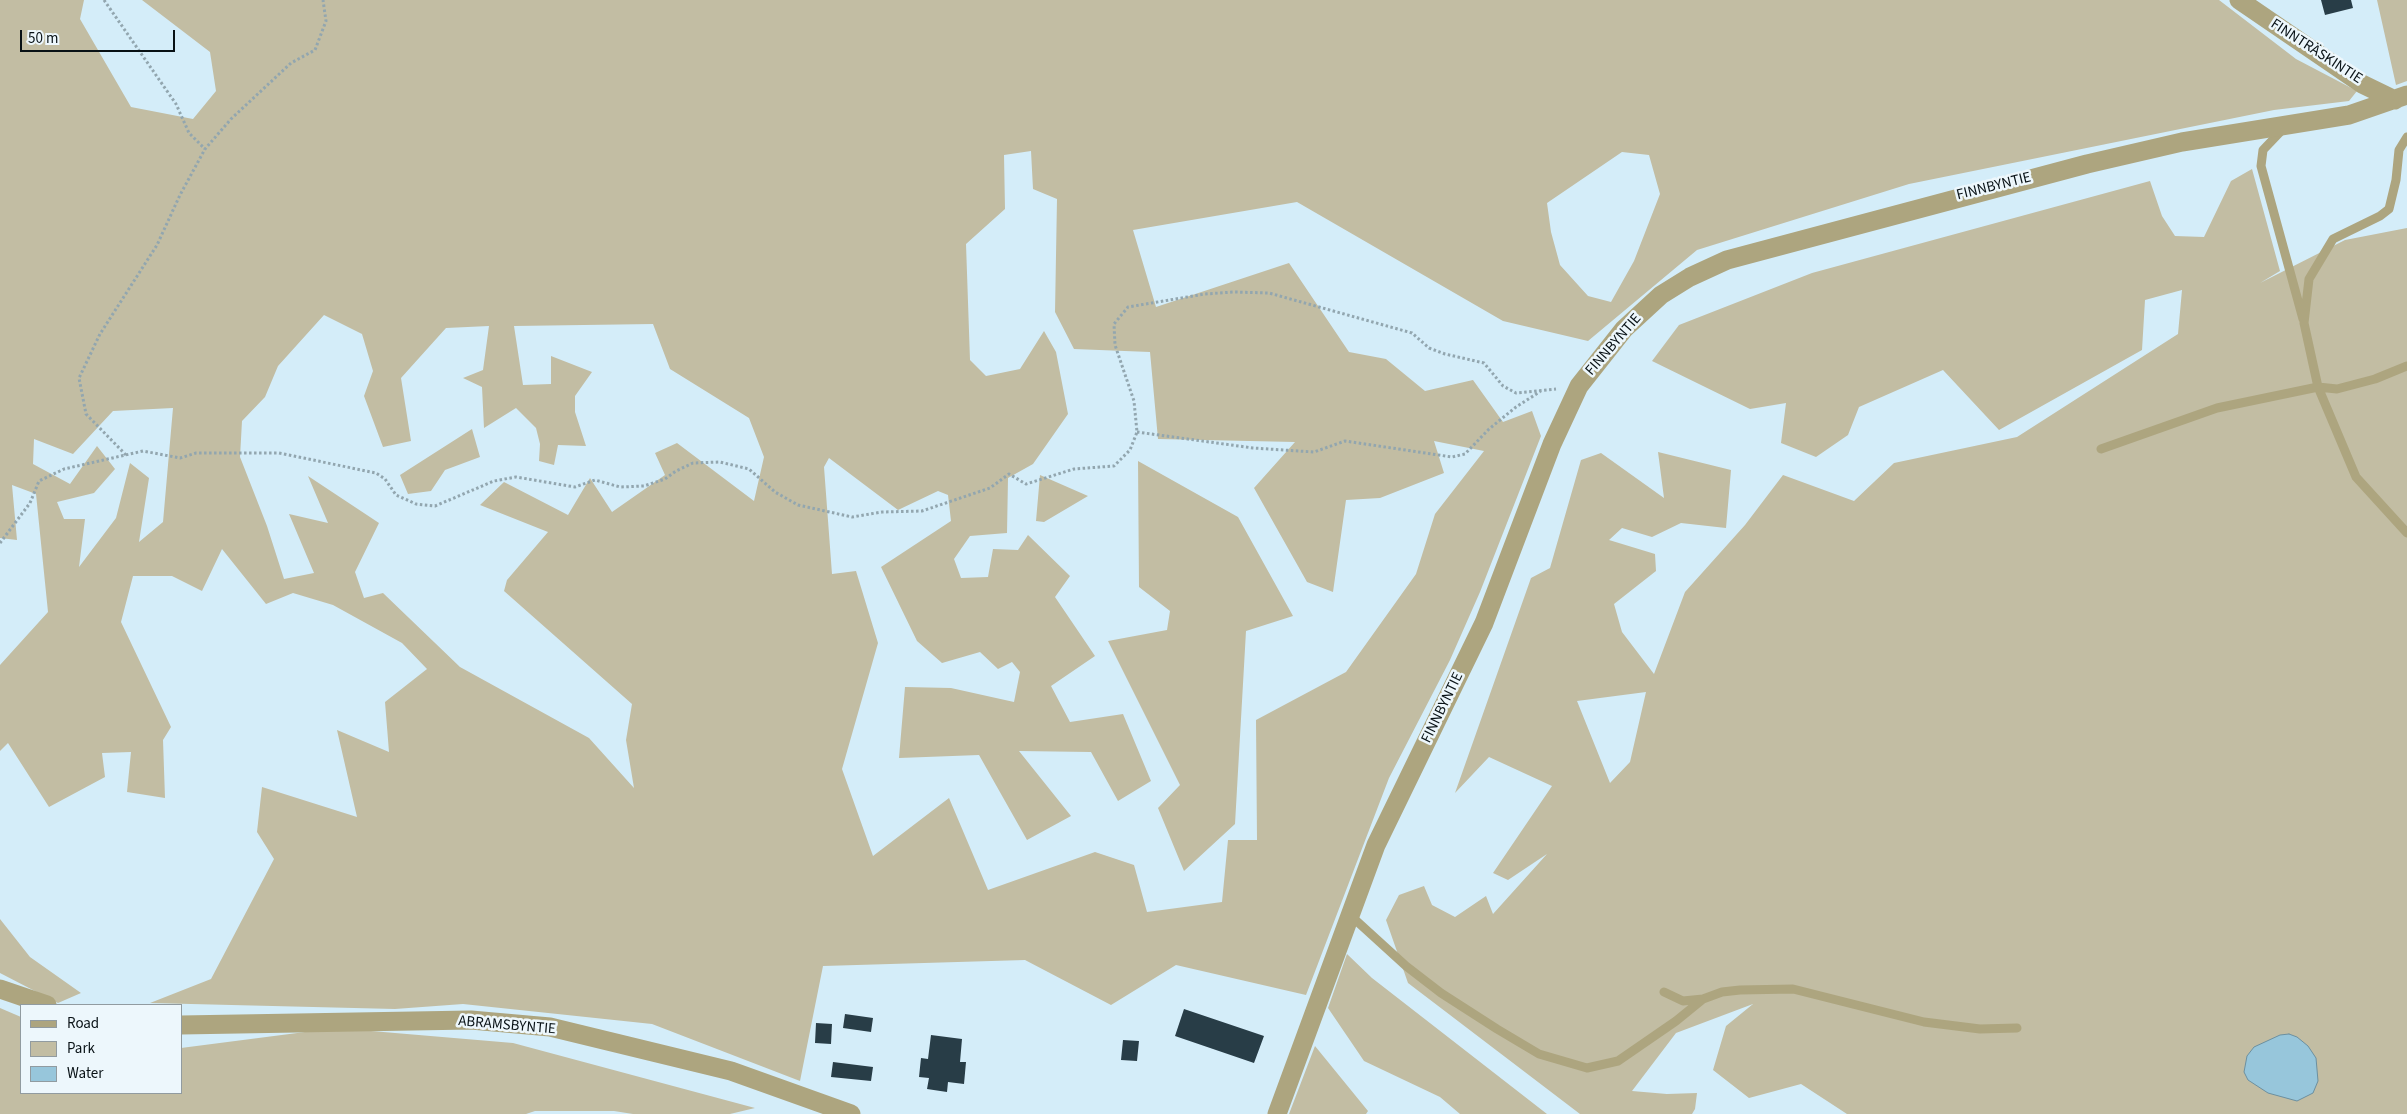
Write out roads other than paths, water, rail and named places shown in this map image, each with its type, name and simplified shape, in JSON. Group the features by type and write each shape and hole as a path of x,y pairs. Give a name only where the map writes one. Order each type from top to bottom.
{"street":[{"name":"FINNTRÄSKINTIE","path":"2239,0 2362,84 2401,98"},
{"name":"FINNBYNTIE","path":"1277,1114 1376,845 1484,623 1548,453 1579,386 1624,329 1662,295 1690,277 1727,260 2087,164 2182,142 2349,116 2401,98"},
{"path":"0,989 44,1004"},
{"name":"ABRAMSBYNTIE","path":"182,1025 471,1020 550,1027 731,1071 851,1114"}],"lane":[{"path":"2286,126 2263,150 2261,166 2304,323 2318,387 2356,476 2407,533"},
{"path":"2304,323 2309,280 2333,239 2380,216 2389,209 2396,180 2400,150 2407,137"},
{"path":"2101,449 2217,408 2318,387 2337,389 2375,379 2407,366"},
{"path":"1350,915 1406,966 1442,993 1539,1054 1568,1064 1587,1068 1618,1061 1676,1021 1703,999"},
{"path":"1664,992 1683,1001 1703,999 1722,992 1740,990 1793,989 1924,1022 1980,1029 2017,1028"}],"water":[{"path":"2289,1034 2297,1037 2308,1046 2316,1058 2318,1081 2313,1093 2297,1101 2268,1093 2248,1080 2244,1072 2247,1056 2254,1047 2280,1035"}]}
